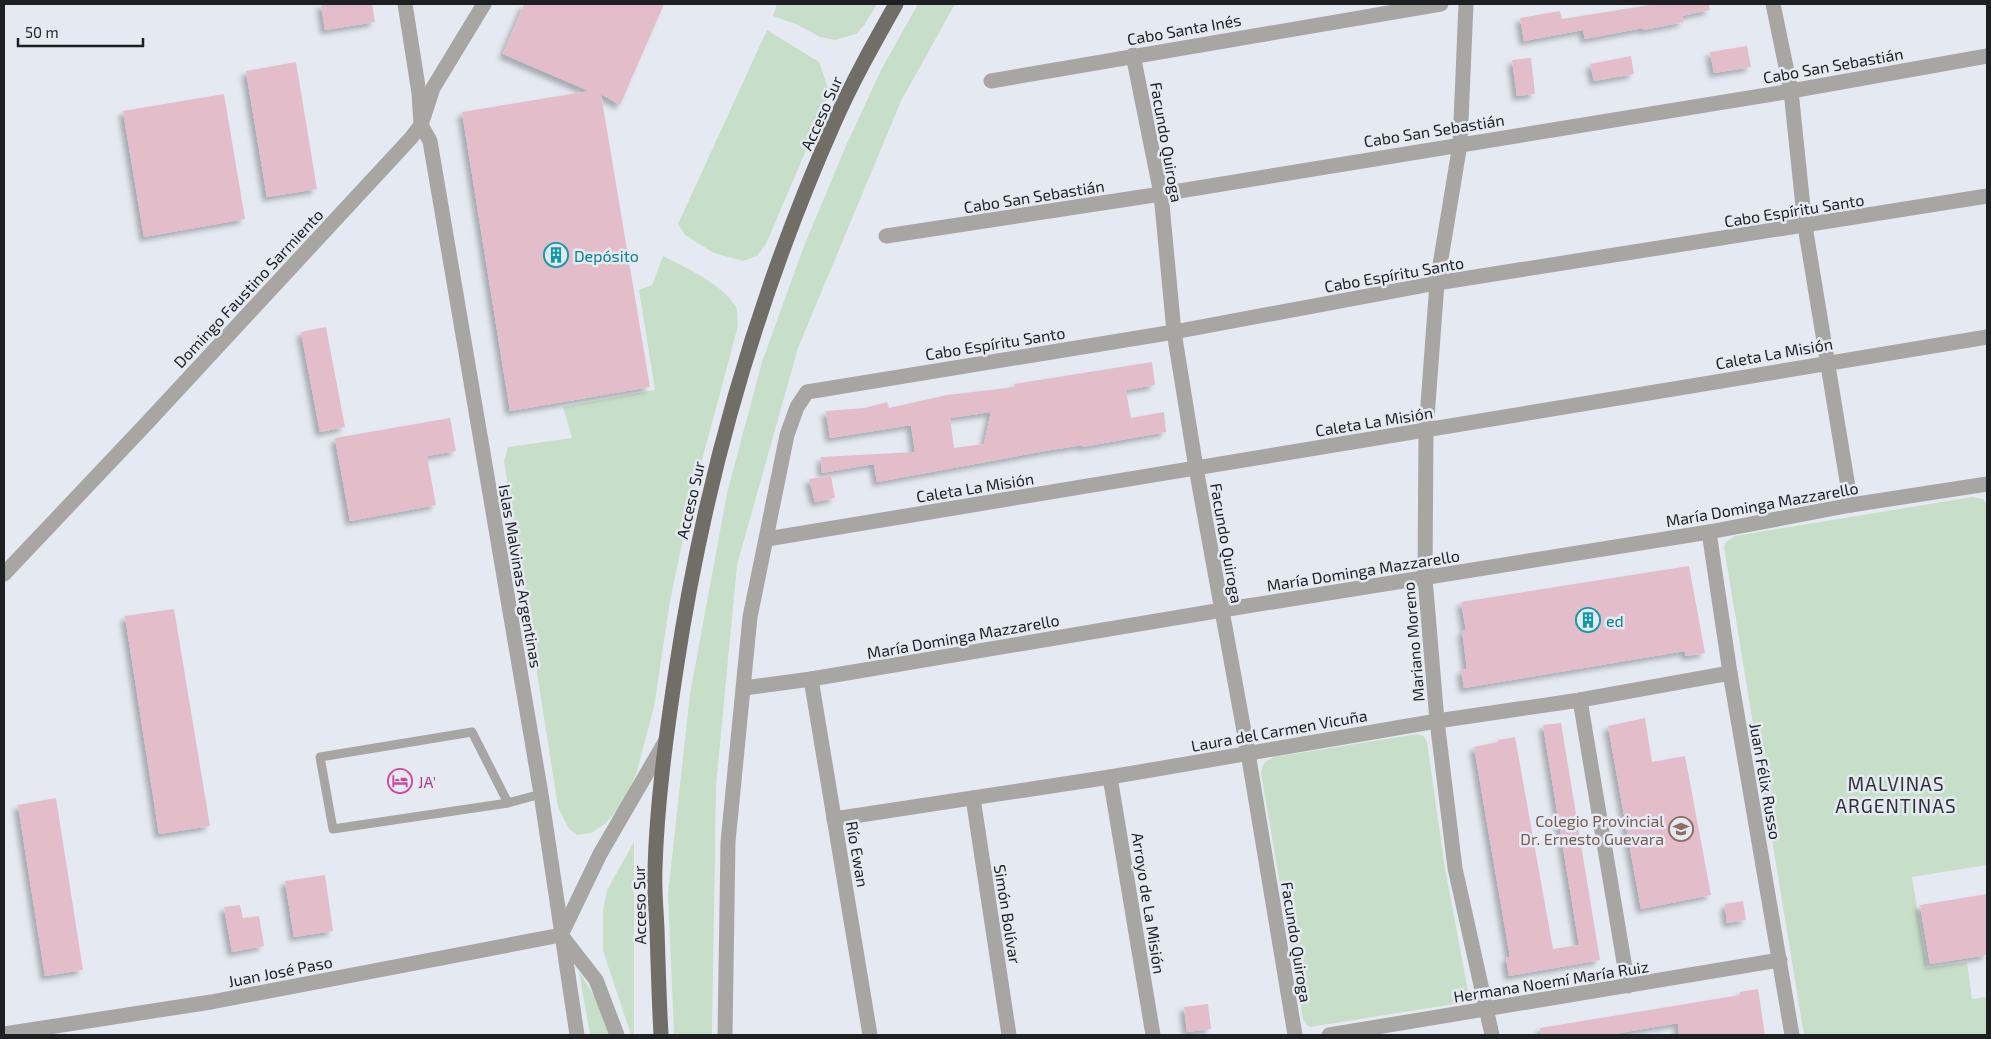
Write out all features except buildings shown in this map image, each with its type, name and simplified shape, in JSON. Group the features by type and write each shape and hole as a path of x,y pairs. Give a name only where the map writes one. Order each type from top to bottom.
{"main road":[{"name":"Acceso Sur","path":"661,1035 655,869 665,742 683,621 716,464 762,307 806,191 861,67 896,4"}],"street":[{"path":"405,4 419,93 421,126"},
{"name":"Domingo Faustino Sarmiento","path":"4,574 147,423 421,126 433,88 484,4"},
{"name":"Cabo Santa Inés","path":"991,81 1133,55 1441,4"},
{"name":"Mariano Moreno","path":"1466,4 1460,144 1437,284 1426,431 1425,578 1437,721 1455,868 1492,1035"},
{"path":"1773,4 1791,91 1805,226 1851,505"},
{"name":"Facundo Quiroga","path":"1133,55 1161,194 1174,332 1196,468 1248,754 1295,1035"},
{"name":"Cabo San Sebastián","path":"886,236 1161,194 1791,91 1987,56"},
{"name":"Islas Malvinas Argentinas","path":"421,126 430,140 541,794 577,1035"},
{"name":"Cabo Espíritu Santo","path":"767,539 787,435 797,408 807,392 1174,332 1437,284 1987,196"},
{"name":"Caleta La Misión","path":"767,539 1987,337"},
{"name":"María Dominga Mazzarello","path":"744,688 811,679 1222,610 1709,532 1851,505 1987,484"},
{"name":"Juan Félix Russo","path":"1709,532 1730,673 1792,1035"},
{"path":"725,1035 728,842 750,617 767,539"},
{"name":"Laura del Carmen Vicuña","path":"834,819 1110,777 1437,721 1580,700 1730,673"},
{"name":"Río Ewan","path":"811,679 870,1035"},
{"path":"1580,700 1628,986"},
{"path":"618,1035 596,980 561,935 600,854 665,742"},
{"name":"Arroyo de La Misión","path":"1110,777 1153,1035"},
{"name":"Simón Bolívar","path":"973,798 1009,1035"},
{"name":"Juan José Paso","path":"4,1034 210,1002 561,935"},
{"name":"Hermana Noemí María Ruiz","path":"1329,1035 1780,960"}],"lane":[{"path":"508,803 472,732 320,757 333,829 508,803 541,794"}],"green space":[{"path":"777,4 877,4 865,24 856,34 835,40 820,37 798,25 773,16"},
{"path":"918,4 955,4 901,101 798,348 737,565 716,786 712,1035 674,1035 668,894 690,694 727,493 762,362 804,246 845,148 881,70"},
{"path":"767,30 819,62 829,91 824,108 766,244 757,256 743,261 714,253 685,235 678,224"},
{"path":"663,256 693,271 722,291 736,307 738,326 690,505 670,601 654,707 637,771 624,802 605,824 591,833 577,835 569,829 558,807 504,461 508,447 572,438 563,407 655,390 639,290 652,285"},
{"path":"1972,497 1983,499 1987,505 1987,865 1912,877 1927,968 1967,962 1972,999 1987,997 1987,1035 1804,1035 1724,547 1726,542 1735,536"},
{"path":"1417,734 1424,736 1427,742 1445,868 1469,996 1465,1002 1461,1003 1310,1027 1303,1019 1261,773 1262,767 1267,761 1275,757"},
{"path":"634,842 634,1035 631,1035 603,951 603,911 607,890"},
{"path":"579,971 594,996 610,1035 590,1035"}],"place":[{"name":"Depósito","path":"556,255"},
{"name":"ed","path":"1588,620"},
{"name":"JA'","path":"400,781"},
{"name":"Colegio Provincial Dr. Ernesto Guevara","path":"1681,829"}],"district":[{"name":"MALVINAS ARGENTINAS","path":"1896,794"}]}
